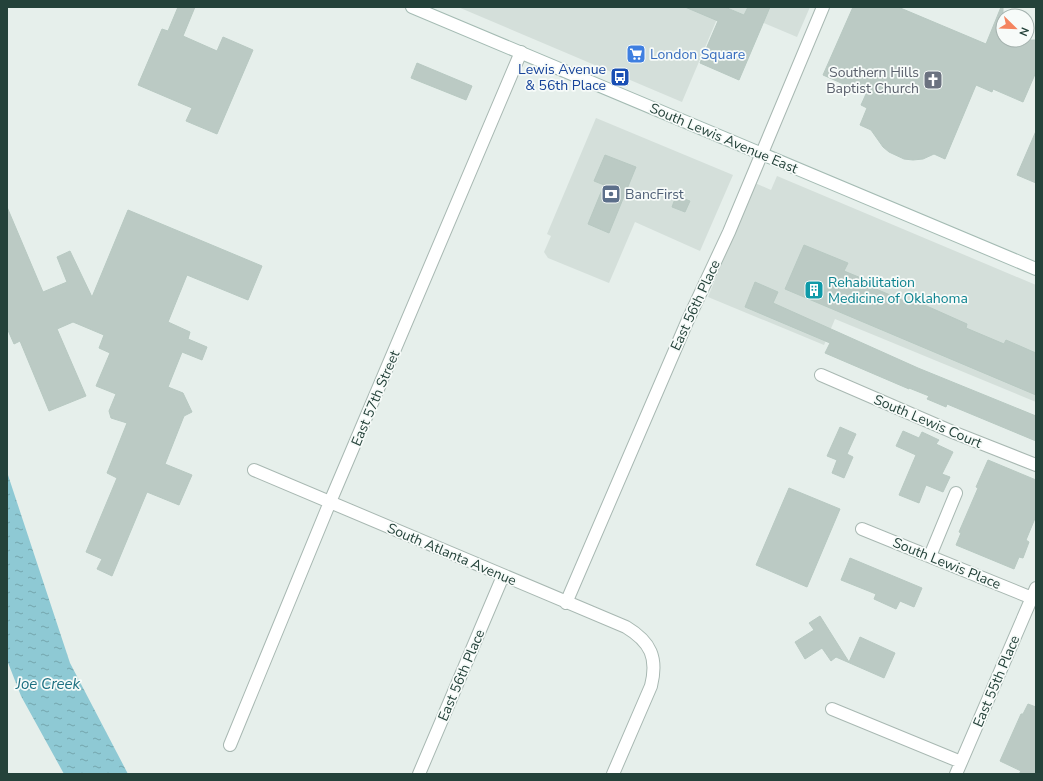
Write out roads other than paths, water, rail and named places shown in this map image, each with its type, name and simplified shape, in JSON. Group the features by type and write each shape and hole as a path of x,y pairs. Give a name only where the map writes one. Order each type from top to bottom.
{"street":[{"name":"South Lewis Avenue East","path":"412,7 1036,268"},
{"name":"East 56th Place","path":"566,602 686,322 729,232 823,7"},
{"name":"East 57th Street","path":"230,745 330,502 520,52"},
{"name":"South Lewis Court","path":"821,375 955,433 1036,465"},
{"name":"South Atlanta Avenue","path":"254,470 626,627 637,634 646,644 653,658 654,671 651,686 613,774"},
{"path":"930,556 956,493"},
{"name":"South Lewis Place","path":"862,529 930,556 1034,593"},
{"name":"East 56th Place","path":"419,774 504,576"},
{"name":"East 55th Place","path":"956,774 1034,593"},
{"path":"832,709 961,762"}],"water":[{"name":"Joe Creek","path":"7,472 70,663 128,774 64,774 21,696 7,660"}],"place":[{"name":"London Square","path":"636,54"},
{"name":"Lewis Avenue & 56th Place","path":"620,77"},
{"name":"Southern Hills Baptist Church","path":"933,80"},
{"name":"BancFirst","path":"611,194"},
{"name":"Rehabilitation Medicine of Oklahoma","path":"814,290"}]}
